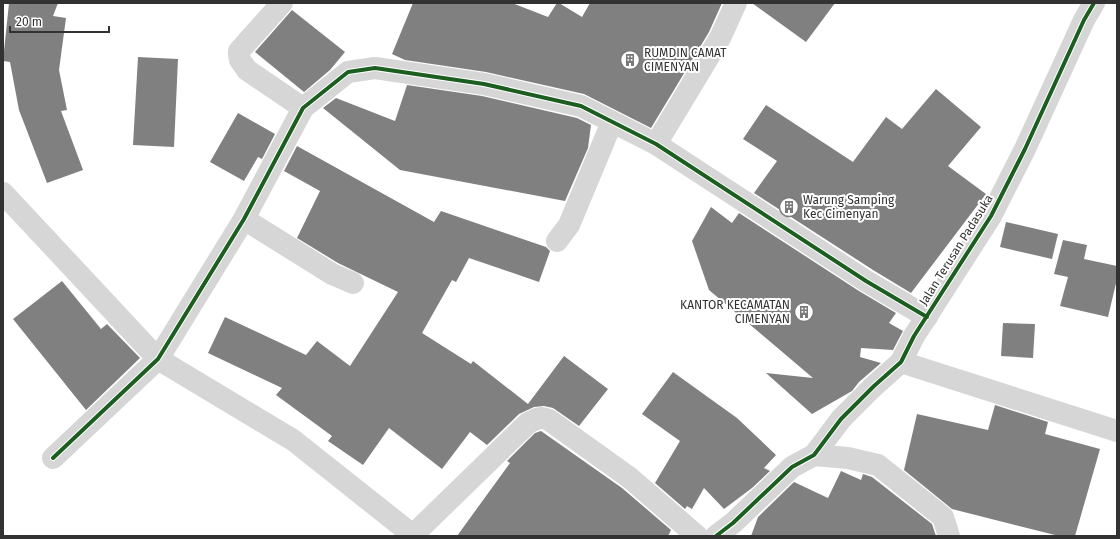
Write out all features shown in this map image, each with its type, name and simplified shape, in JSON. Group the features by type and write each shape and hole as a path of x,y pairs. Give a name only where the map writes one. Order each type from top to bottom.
{"street":[{"path":"282,3 239,51 240,60 247,70 303,108"},
{"path":"656,144 720,38 736,3"},
{"name":"Jalan Terusan Padasuka","path":"716,536 733,523 792,467 814,455 841,419 901,362 914,336 991,216 1026,150 1084,20 1094,3"},
{"path":"53,458 158,359 244,219 303,108 348,72 375,68 484,84 581,106 656,144 866,281 927,317"},
{"path":"557,241 569,225 612,122"},
{"path":"3,193 158,359 293,440 413,536 528,423 538,418 549,420 630,478 697,536"},
{"path":"244,219 332,274 353,283"},
{"path":"901,362 1117,431"},
{"path":"814,455 848,458 878,465 943,518 949,536"}],"building":[{"path":"9,3 58,3 53,16 66,18 59,70 67,110 61,111 83,170 47,183 19,110 10,62 3,61"},
{"path":"413,3 512,3 548,17 557,3 559,3 582,17 590,3 722,3 709,32 651,128 584,94 486,72 405,60 392,54"},
{"path":"752,3 835,3 806,42"},
{"path":"292,10 345,52 330,70 304,92 255,52"},
{"path":"138,57 178,59 174,147 133,145"},
{"path":"407,85 482,96 577,118 591,125 588,148 565,201 400,170 323,108 336,98 395,121"},
{"path":"936,89 981,127 948,166 986,194 911,293 754,193 777,161 743,139 766,105 853,162 886,117 902,129"},
{"path":"238,113 275,134 262,159 258,157 244,181 210,162"},
{"path":"297,146 434,222 441,211 546,247 550,251 539,282 469,258 456,282 452,280 422,333 471,364 473,361 528,404 564,356 608,389 579,426 553,408 544,406 534,407 519,414 487,445 470,432 442,469 389,428 363,465 328,441 332,436 276,395 282,388 208,353 225,317 306,355 317,341 350,366 398,292 338,263 297,238 320,191 284,171"},
{"name":"KANTOR KECAMATAN CIMENYAN","path":"711,207 732,223 739,213 859,291 896,313 889,323 903,331 893,350 861,348 860,357 881,363 859,382 852,391 812,414 766,373 813,378 709,290 692,241"},
{"path":"1006,222 1058,234 1052,259 1000,247"},
{"path":"1063,240 1087,245 1084,259 1117,266 1117,279 1108,317 1060,306 1068,277 1054,274"},
{"path":"62,281 101,329 107,324 140,358 86,410 13,319"},
{"path":"1003,323 1035,324 1033,358 1001,356"},
{"path":"673,372 737,418 776,455 764,468 770,471 752,488 724,509 704,488 692,509 687,506 685,509 655,483 680,441 642,414"},
{"path":"995,405 1048,422 1045,434 1100,449 1075,536 1059,536 952,509 904,470 917,414 988,430"},
{"path":"541,431 622,488 671,530 668,536 457,536 510,463 507,461 535,433"},
{"path":"841,471 861,480 863,474 872,477 932,524 936,536 751,536 758,517 794,482 828,498"}],"cycle path":[{"path":"716,536 733,523 792,467 814,455 841,419 901,362 914,336 991,216 1025,149 1084,20 1094,3"},
{"path":"53,458 158,359 244,219 303,108 348,72 375,68 484,84 581,106 656,144 866,281 927,317"}],"place":[{"name":"RUMDIN CAMAT CIMENYAN","path":"630,60"},
{"name":"Warung Samping Kec Cimenyan","path":"789,207"},
{"name":"KANTOR KECAMATAN CIMENYAN","path":"804,312"}]}
